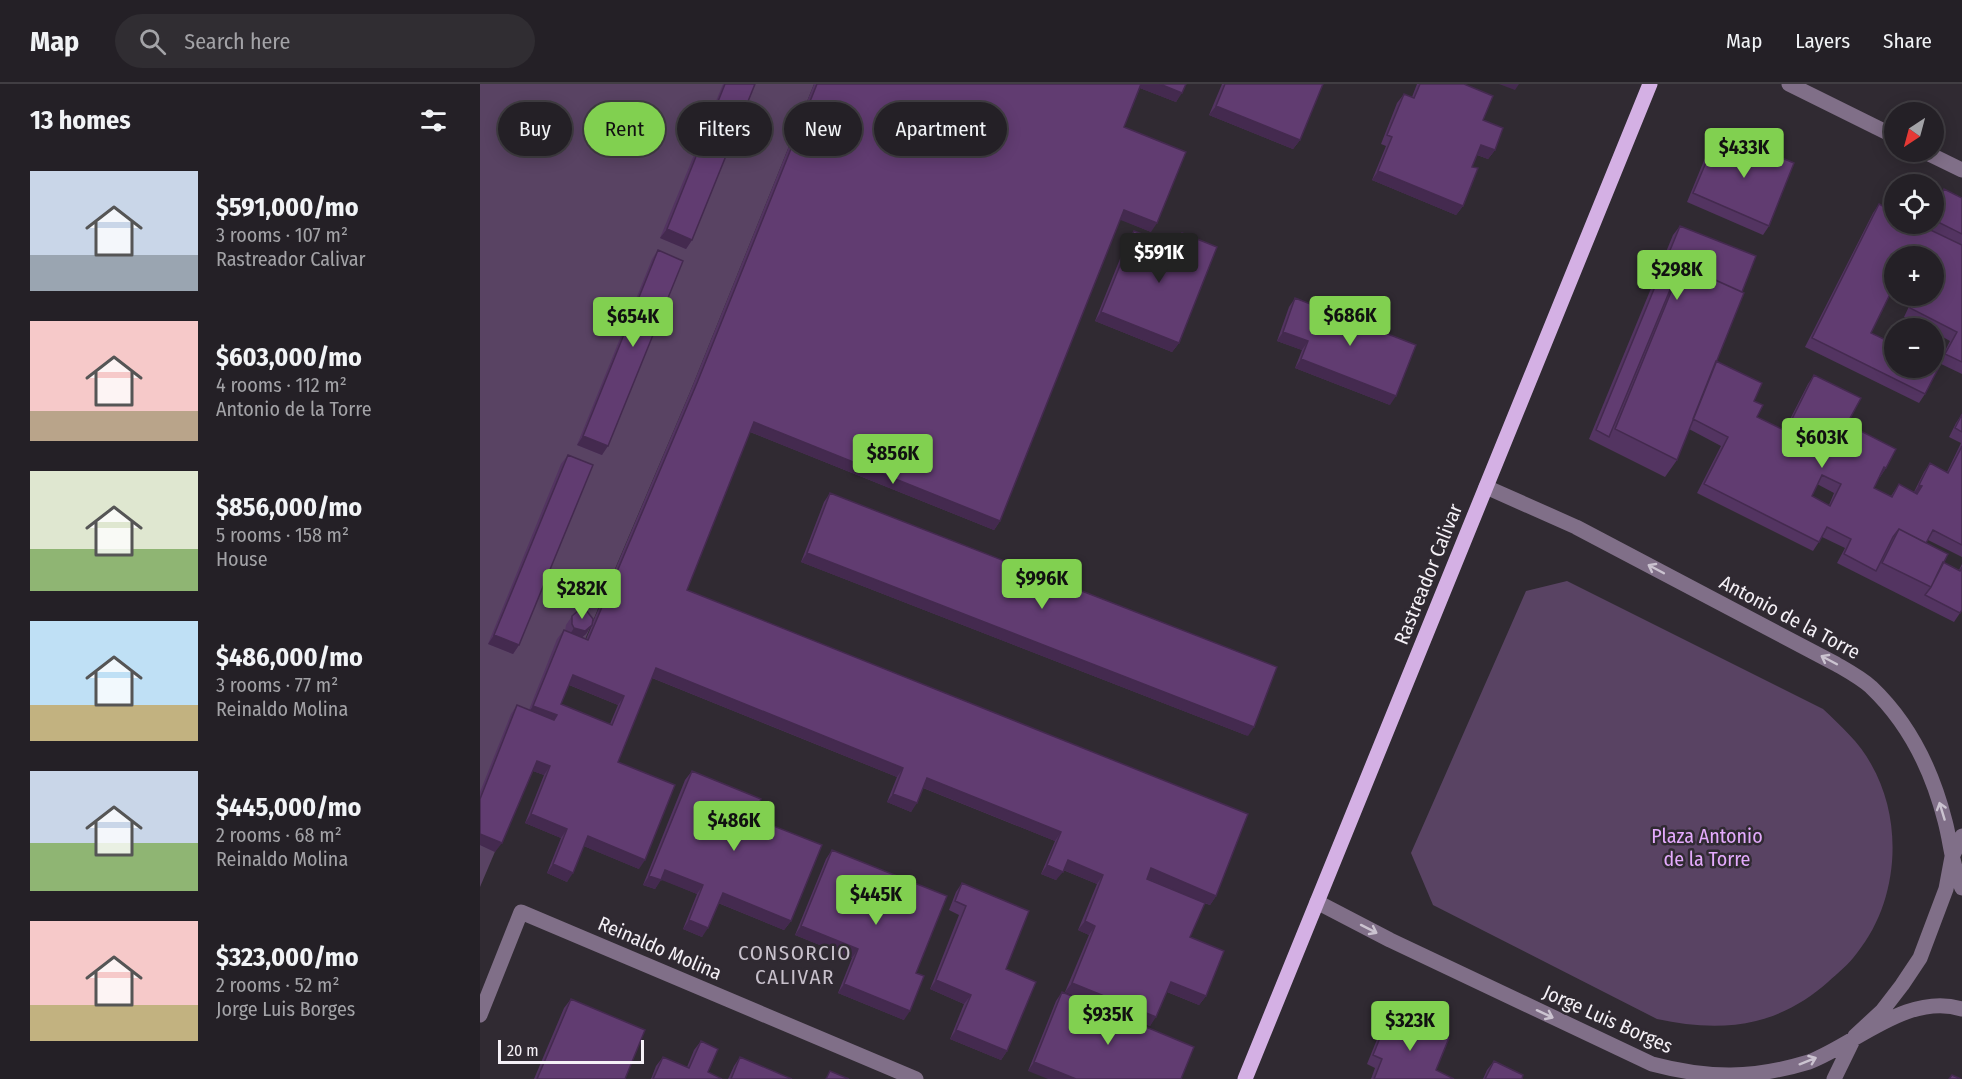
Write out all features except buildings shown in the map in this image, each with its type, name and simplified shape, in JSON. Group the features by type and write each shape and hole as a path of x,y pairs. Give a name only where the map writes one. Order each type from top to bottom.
{"main road":[{"name":"Rastreador Calivar","path":"1245,1079 1650,84"}],"street":[{"path":"1789,84 1884,131"},
{"path":"1944,161 1962,170"},
{"name":"Antonio de la Torre","path":"1486,487 1586,533 1836,664 1869,685 1897,715 1919,749 1934,783 1962,888"},
{"path":"1834,1079 1855,1036 1882,1011 1920,958 1946,889 1952,857 1962,836"},
{"name":"Jorge Luis Borges","path":"1317,902 1390,940 1652,1064 1684,1074 1739,1079 1782,1071 1811,1061 1855,1036 1905,1013 1932,1006 1962,1009"},
{"name":"Reinaldo Molina","path":"480,1015 521,912 916,1079"}],"green space":[{"path":"480,84 814,84 807,102 784,102 785,156 690,392 480,887"},
{"name":"Plaza Antonio de la Torre","path":"1567,581 1823,709 1843,728 1871,764 1882,786 1889,810 1892,835 1889,885 1882,910 1871,932 1850,961 1820,989 1794,1006 1766,1018 1731,1025 1694,1025 1657,1019 1433,905 1411,853 1526,591"}],"district":[{"name":"CONSORCIO CALIVAR","path":"795,965"}]}
